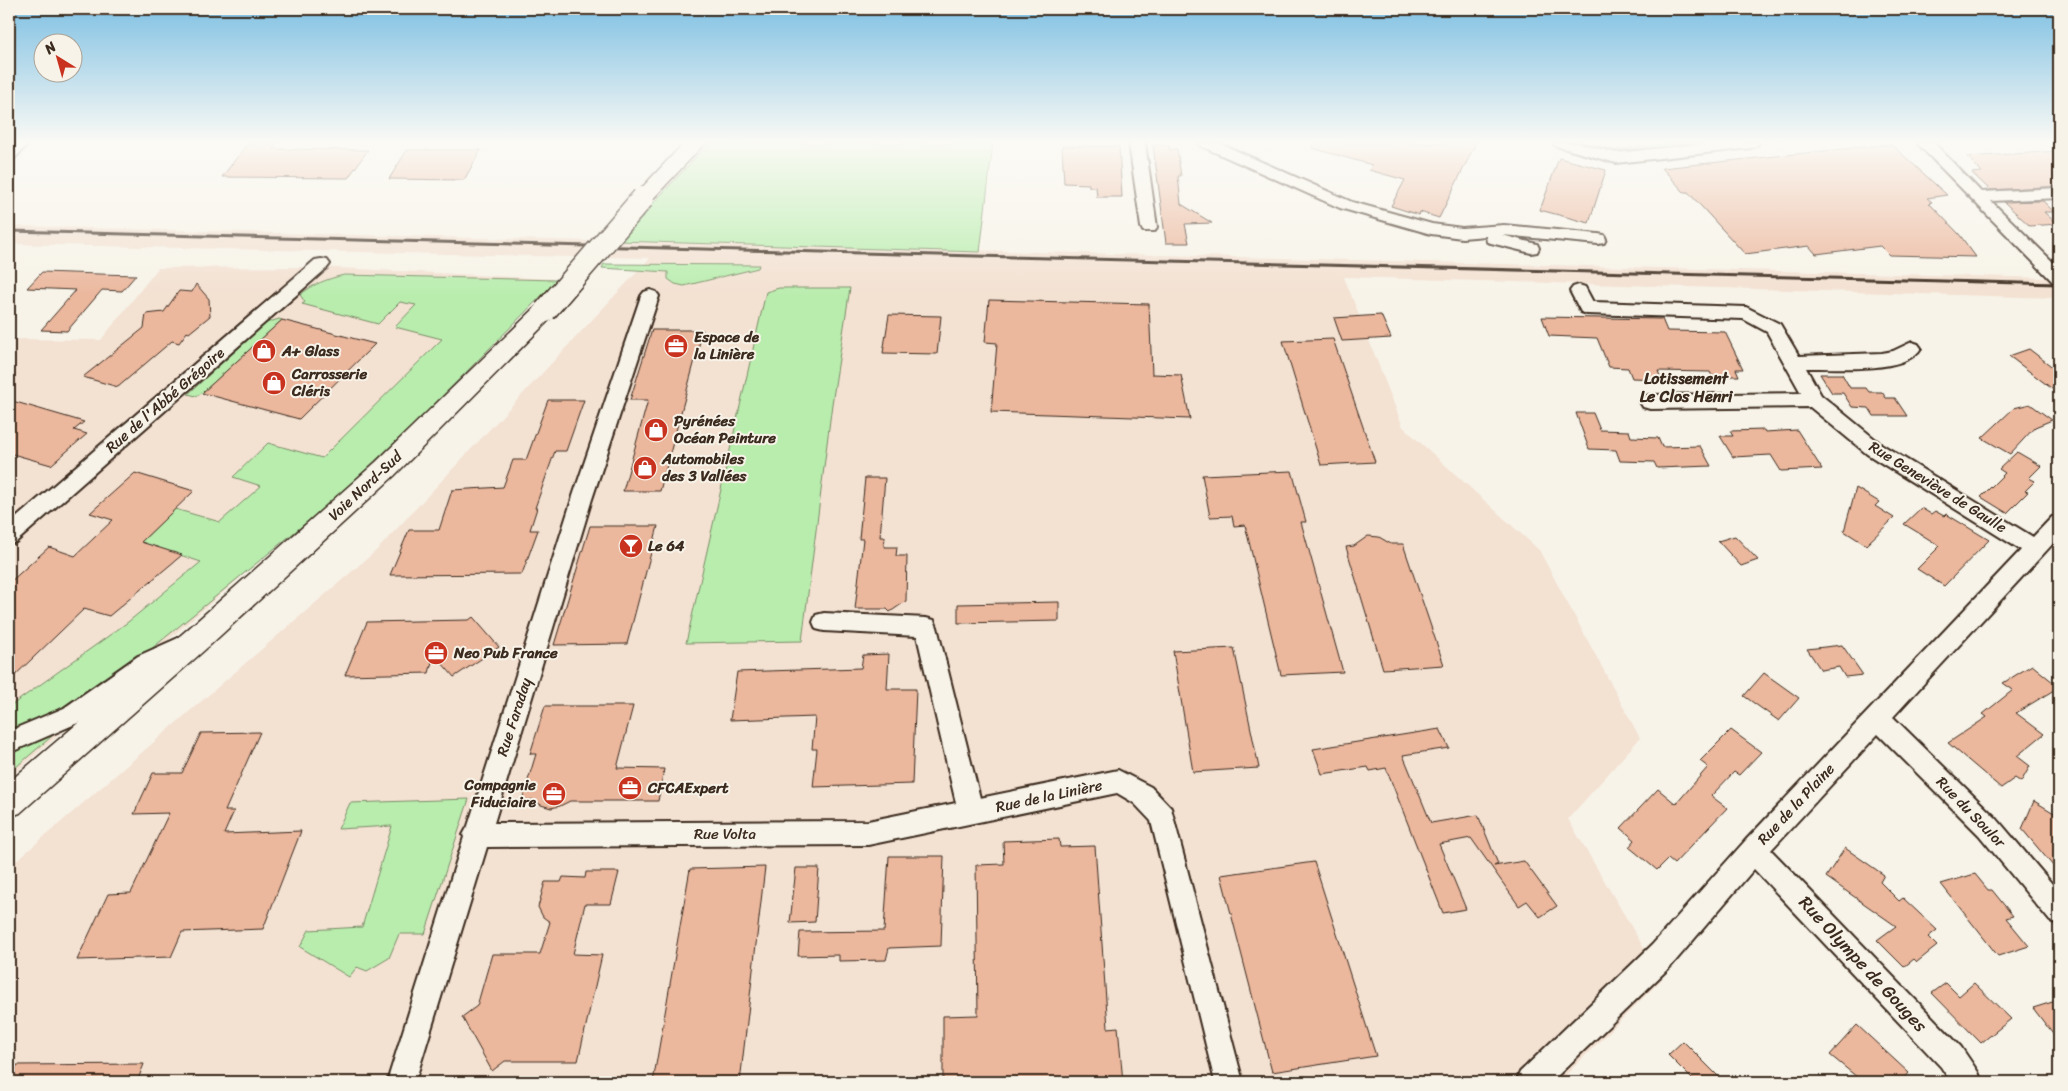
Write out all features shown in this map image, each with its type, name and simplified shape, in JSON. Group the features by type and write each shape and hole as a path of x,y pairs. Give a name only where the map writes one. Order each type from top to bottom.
{"main road":[{"name":"Voie Nord-Sud","path":"9,802 198,638 385,470 545,311 647,194"}],"street":[{"path":"1144,194 1149,227"},
{"path":"1321,194 1364,211 1431,229 1462,233 1504,230 1598,239"},
{"path":"1974,194 2059,278"},
{"path":"1977,197 2040,194"},
{"path":"1476,232 1498,240 1531,248"},
{"name":"Rue de l'Abbé Grégoire","path":"9,536 321,264"},
{"name":"Rue Geneviève de Gaulle","path":"1579,290 1587,308 1746,313 1774,328 1814,400 1874,449 2035,548"},
{"name":"Rue Faraday","path":"400,1082 582,499 650,296"},
{"path":"1792,363 1816,360 1858,361 1897,357 1912,348"},
{"path":"1650,402 1814,400"},
{"name":"Rue de la Plaine","path":"1530,1082 1662,955 1754,850 2059,523"},
{"path":"824,622 926,627 971,812"},
{"path":"9,742 72,715 146,663 198,638"},
{"name":"Rue du Soulor","path":"1877,717 1988,827 2059,912"},
{"name":"Rue de la Linière","path":"971,812 1118,781 1140,792 1152,802 1162,816 1229,1082"},
{"name":"Rue Volta","path":"476,835 868,833 971,812"},
{"name":"Rue Olympe de Gouges","path":"1754,850 1951,1057 1968,1082"}],"shaded area":[{"path":"9,226 590,241 576,257 9,244"},
{"path":"618,241 2049,278 2059,289 2059,298 1344,277 1403,427 1539,550 1640,738 1568,819 1662,979 1559,1082 9,1082 9,867 377,550 650,258 605,257"},
{"path":"318,267 553,279 294,531 9,778 9,339 101,340 158,268"}],"green space":[{"path":"662,194 987,194 980,252 618,241"},
{"path":"604,264 759,265 758,268 684,286 675,284 668,279 668,272 602,268"},
{"path":"344,275 557,280 420,419 323,509 107,685 36,726 9,737 9,707 128,622 201,562 141,542 175,509 220,522 261,486 233,477 268,443 322,458 442,339 395,327 416,305 400,302 378,324 302,304 305,302 300,295 305,291 320,282"},
{"path":"779,288 850,288 832,404 802,641 686,643 766,292"},
{"path":"279,319 282,320 202,393 196,396 188,394 266,323"},
{"path":"65,725 9,773 9,753"},
{"path":"469,799 425,934 399,934 389,958 367,971 357,967 349,977 300,947 309,930 362,927 392,826 338,829 350,803"}],"building":[{"path":"1097,194 1122,194 1122,197 1097,197"},
{"path":"1159,194 1180,194 1181,204 1212,223 1185,224 1189,243 1166,243"},
{"path":"1398,194 1451,194 1439,218 1420,212 1419,215 1391,206"},
{"path":"1546,194 1598,194 1589,223 1540,210"},
{"path":"1690,194 1946,194 1947,195 1927,198 1932,202 1929,203 1959,234 1976,257 1889,255 1880,246 1816,254 1809,246 1745,254"},
{"path":"2043,201 2054,212 2044,212 2057,224 2030,226 2004,202"},
{"path":"42,272 136,275 122,291 102,290 67,331 41,330 76,290 27,288"},
{"path":"196,284 209,299 210,316 189,333 187,332 179,343 172,341 118,387 83,377 144,328 146,314 164,312 179,291 192,292"},
{"path":"989,300 1149,304 1152,374 1181,375 1190,419 991,412 997,343 985,342"},
{"path":"889,315 941,316 937,354 883,353"},
{"path":"1381,315 1391,338 1342,341 1334,318"},
{"path":"1542,317 1662,319 1667,331 1725,332 1743,369 1736,369 1739,376 1712,376 1710,372 1658,371 1661,379 1632,378 1628,368 1609,367 1597,338 1549,336"},
{"path":"282,320 375,344 299,419 202,393"},
{"path":"652,330 703,330 660,491 623,491 648,400 630,400"},
{"path":"1333,339 1375,462 1321,465 1283,341"},
{"path":"2029,349 2059,372 2059,394 2009,356"},
{"path":"1820,374 1842,374 1850,388 1866,388 1869,392 1882,392 1886,398 1895,398 1907,416 1874,416 1869,408 1852,407 1843,393 1832,393"},
{"path":"9,400 84,422 74,430 87,434 51,465 9,453"},
{"path":"548,400 584,400 566,451 555,451 535,508 537,508 530,530 538,530 522,574 390,575 409,530 439,530 452,490 503,487 513,460 526,460"},
{"path":"2030,404 2052,420 2035,427 2010,454 1982,438 2014,408"},
{"path":"1576,413 1593,413 1600,430 1629,431 1631,437 1658,438 1662,447 1700,446 1711,466 1657,468 1654,462 1620,461 1616,450 1589,449"},
{"path":"1764,430 1765,432 1797,430 1822,469 1781,471 1771,455 1733,457 1720,436 1733,436 1730,431"},
{"path":"2017,452 2041,466 2029,478 2035,481 2025,491 2028,492 2007,513 1981,497 2005,473 1999,469"},
{"path":"1292,471 1306,522 1301,522 1343,672 1281,675 1245,525 1234,526 1232,516 1210,517 1202,475"},
{"path":"135,473 194,491 141,542 182,555 109,616 84,609 9,681 9,583 49,547 75,556 113,520 90,513"},
{"path":"865,478 885,478 880,537 885,537 884,547 897,547 896,556 907,556 906,601 890,612 887,609 855,609 863,539 859,539"},
{"path":"1856,488 1879,502 1875,506 1894,518 1866,545 1844,531"},
{"path":"1921,508 1931,514 1935,511 1944,516 1946,514 1989,540 1944,586 1917,569 1940,546 1904,524"},
{"path":"590,526 658,526 627,644 554,645"},
{"path":"1368,536 1379,537 1391,544 1403,544 1444,665 1383,669 1346,547 1354,546"},
{"path":"1735,536 1758,560 1741,566 1718,541"},
{"path":"1059,602 1059,621 958,623 958,604"},
{"name":"Neo Pub France","path":"473,617 499,647 454,677 434,654 429,673 345,675 367,622 469,620"},
{"path":"1842,645 1863,675 1845,677 1839,667 1821,670 1807,649"},
{"path":"1234,648 1259,768 1193,772 1173,651"},
{"path":"889,654 887,689 916,689 912,784 813,787 817,749 812,749 815,717 730,720 737,672 861,668 863,655"},
{"path":"2032,665 2059,687 2016,713 2044,734 2017,756 2030,766 2021,782 2015,778 2001,788 1948,743 1987,717 1983,714 2013,690 2003,683"},
{"path":"1764,673 1799,698 1779,721 1744,696"},
{"path":"545,706 633,706 617,768 664,769 658,801 570,801 551,808 541,805 534,800 522,800 536,754 530,754"},
{"path":"1440,729 1449,748 1403,755 1431,823 1478,815 1498,864 1494,866 1524,861 1557,906 1540,917 1527,901 1519,906 1471,838 1439,844 1466,909 1443,913 1386,768 1370,771 1368,767 1322,774 1313,749"},
{"path":"1731,730 1761,752 1739,775 1734,772 1711,796 1727,808 1674,864 1668,859 1657,870 1629,847 1635,840 1621,828 1658,789 1676,804 1708,767 1700,761"},
{"path":"260,732 225,811 234,811 224,834 301,831 263,929 182,932 171,957 77,960 108,894 131,893 169,813 134,814 153,773 182,773 201,733"},
{"path":"2034,801 2059,816 2057,838 2059,841 2059,873 2022,829"},
{"path":"1059,839 1060,847 1095,846 1108,1028 1118,1027 1123,1082 943,1082 943,1016 978,1015 976,865 1004,864 1003,841"},
{"path":"1845,848 1884,875 1880,882 1899,901 1903,898 1937,930 1928,937 1937,946 1917,962 1914,959 1904,967 1877,940 1896,926 1826,877"},
{"path":"889,856 944,856 941,946 889,948 886,960 839,961 839,955 798,956 800,932 884,931"},
{"path":"1314,862 1376,1056 1272,1072 1221,875"},
{"path":"765,867 740,1082 653,1082 690,869"},
{"path":"796,868 819,868 815,922 790,923"},
{"path":"586,872 619,872 611,904 585,904 573,954 602,955 578,1061 505,1061 492,1071 462,1017 477,1006 492,954 540,954 550,922 543,917 538,907 545,882 561,882 563,877 585,878"},
{"path":"1975,874 1988,890 1992,890 2013,916 2006,918 2029,946 1998,956 1941,884"},
{"path":"1946,983 1959,996 1974,983 2011,1019 1981,1043 1932,993"},
{"path":"2059,1000 2059,1042 2033,1008"},
{"path":"1857,1025 1909,1073 1901,1082 1863,1082 1830,1055"},
{"path":"1683,1041 1724,1082 1695,1082 1668,1055"},
{"path":"144,1064 137,1082 9,1082 17,1065"}],"railway":[{"path":"9,231 2059,284"}],"place":[{"name":"Espace de la Linière","path":"676,346"},
{"name":"A+ Glass","path":"264,351"},
{"name":"Carrosserie Cléris","path":"274,383"},
{"name":"Pyrénées Océan Peinture","path":"656,430"},
{"name":"Automobiles des 3 Vallées","path":"645,468"},
{"name":"Le 64","path":"631,546"},
{"name":"Neo Pub France","path":"436,653"},
{"name":"CFCAExpert","path":"630,788"},
{"name":"Compagnie Fiduciaire","path":"554,794"}],"district":[{"name":"Lotissement Le Clos Henri","path":"1686,387"}]}
